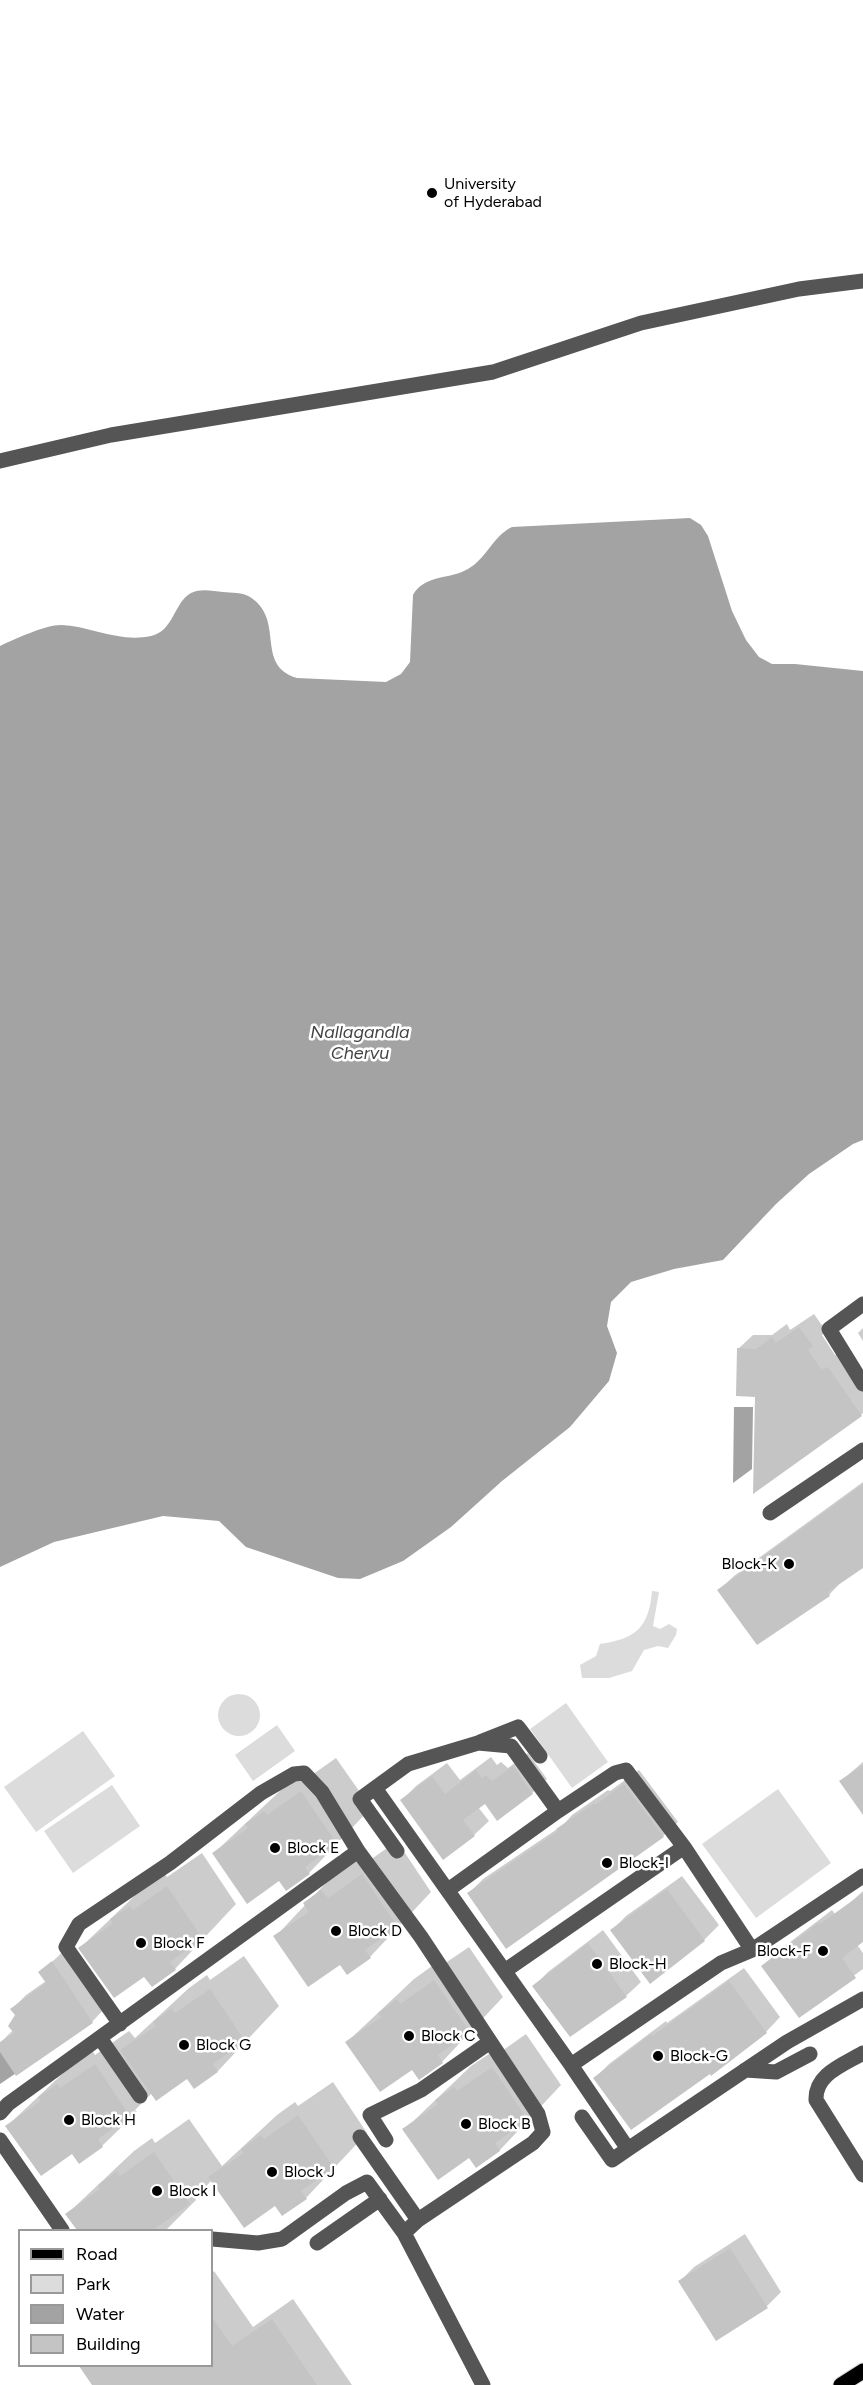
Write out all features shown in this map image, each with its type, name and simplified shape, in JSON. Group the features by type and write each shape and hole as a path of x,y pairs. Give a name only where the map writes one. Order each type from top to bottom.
{"main road":[{"path":"841,2385 863,2371"}],"street":[{"path":"0,461 111,435 493,372 641,323 799,289 863,281"},
{"path":"863,1304 829,1329 863,1384"},
{"path":"770,1513 863,1450"},
{"path":"397,1851 360,1798 408,1764 478,1743 518,1727 540,1756"},
{"path":"478,1743 511,1746 558,1811"},
{"path":"448,1890 558,1811 615,1773 626,1770 684,1847 752,1950"},
{"path":"120,2024 66,1947 79,1924 170,1863 261,1793 294,1774 304,1773 322,1792 358,1851 421,1937 538,2114 543,2132 534,2143 418,2220 404,2233"},
{"path":"375,1788 506,1971 628,2149"},
{"path":"506,1971 684,1847"},
{"path":"0,2113 8,2104 358,1851"},
{"path":"571,2065 721,1963 752,1950 863,1876"},
{"path":"582,2117 612,2160 787,2042 863,1999"},
{"path":"100,2038 140,2096"},
{"path":"386,2140 370,2115 421,2090 490,2042"},
{"path":"863,2053 823,2078 816,2088 816,2100 863,2175"},
{"path":"745,2070 776,2072 810,2054"},
{"path":"360,2137 418,2220"},
{"path":"0,2140 61,2229"},
{"path":"213,2239 258,2243 282,2239 346,2193 367,2182 404,2233 483,2385"},
{"path":"317,2243 380,2199"}],"green space":[{"path":"652,1591 659,1592 653,1626 660,1629 669,1624 677,1629 668,1648 658,1646 644,1650 632,1671 609,1678 582,1678 580,1665 596,1656 600,1644 631,1635 644,1622 648,1614"},
{"path":"239,1694 254,1700 260,1715 254,1730 239,1736 224,1730 218,1715 224,1700"},
{"path":"566,1703 608,1762 572,1788 530,1729"},
{"path":"277,1725 295,1751 253,1781 235,1755"},
{"path":"83,1731 115,1776 36,1832 4,1787"},
{"path":"112,1785 140,1826 73,1873 44,1831"},
{"path":"778,1789 831,1863 756,1918 702,1844"}],"water":[{"name":"Nallagandla Chervu","path":"690,518 701,525 708,536 732,611 746,640 759,657 772,664 863,671 863,1140 853,1144 809,1174 776,1204 723,1260 674,1269 631,1282 611,1302 607,1326 617,1353 609,1381 570,1427 502,1481 451,1527 403,1561 360,1579 338,1578 246,1547 219,1521 163,1516 54,1542 0,1567 0,646 39,630 61,625 116,636 139,638 151,636 165,628 185,597 195,591 237,593 250,597 261,607 269,629 273,653 284,672 297,678 386,682 401,674 410,662 413,595 418,588 431,580 468,569 505,531 512,527"},
{"path":"734,1407 753,1407 752,1469 733,1483"},
{"path":"0,2049 31,2063 0,2084"}],"building":[{"path":"799,1327 813,1346 808,1350 821,1369 828,1367 862,1416 753,1494 755,1397 736,1396 737,1348 756,1349 772,1337 776,1343"},
{"name":"Block-K","path":"863,1484 863,1568 828,1592 830,1596 757,1645 717,1590"},
{"path":"863,1765 863,1815 839,1781"},
{"path":"513,1766 533,1794 497,1821 485,1804 463,1820 475,1836 443,1860 400,1800 432,1776 445,1794 476,1770 482,1778 486,1775 492,1781"},
{"name":"Block-I","path":"624,1784 664,1837 506,1949 467,1893 558,1831 556,1829"},
{"name":"Block E","path":"301,1791 337,1844 305,1867 310,1874 286,1891 279,1881 247,1904 212,1853 248,1828 245,1824 264,1811 267,1815"},
{"name":"Block D","path":"362,1874 398,1927 365,1950 371,1958 347,1975 340,1965 308,1987 273,1936 309,1912 303,1903 321,1890 328,1898"},
{"name":"Block F","path":"167,1886 203,1939 170,1962 176,1970 152,1987 144,1977 114,1998 78,1948 113,1923 110,1919 130,1906 133,1910"},
{"path":"667,1889 705,1941 650,1984 610,1930"},
{"name":"Block-F","path":"863,1893 863,1942 842,1958 856,1978 799,2018 761,1966"},
{"path":"588,1943 627,1997 570,2037 532,1986"},
{"path":"52,1961 93,2023 16,2076 0,2052 0,2042 14,2033 8,2026 15,2015 10,2009 46,1983 38,1972"},
{"name":"Block C","path":"434,1980 470,2032 438,2055 443,2063 419,2080 412,2070 380,2092 345,2042 381,2017 378,2013 397,1999 400,2004"},
{"name":"Block-G","path":"729,1981 767,2033 711,2076 710,2074 631,2130 593,2078 651,2034 652,2036"},
{"name":"Block G","path":"210,1989 245,2041 213,2064 218,2072 194,2089 187,2079 156,2101 120,2050 156,2026 153,2022 172,2008 175,2013"},
{"name":"Block H","path":"95,2064 130,2116 98,2139 103,2147 79,2164 72,2154 41,2176 5,2126 41,2101 38,2097 58,2084 60,2088"},
{"name":"Block B","path":"492,2067 528,2120 495,2143 500,2151 476,2168 469,2158 438,2180 402,2129 438,2104 435,2100 454,2087 457,2091"},
{"name":"Block J","path":"298,2115 334,2168 301,2191 307,2199 282,2216 275,2206 244,2228 208,2177 244,2153 241,2149 261,2135 264,2139"},
{"name":"Block I","path":"154,2152 190,2204 154,2229 76,2229 65,2214 100,2189 98,2185 117,2171 120,2176"},
{"path":"730,2248 768,2308 716,2341 678,2281"},
{"path":"213,2318 232,2346 272,2319 317,2385 92,2385 80,2367 213,2367"}],"place":[{"name":"University of Hyderabad","path":"432,193"},
{"name":"Block-K","path":"789,1564"},
{"name":"Block E","path":"275,1848"},
{"name":"Block-I","path":"607,1863"},
{"name":"Block D","path":"336,1931"},
{"name":"Block F","path":"141,1943"},
{"name":"Block-F","path":"823,1951"},
{"name":"Block-H","path":"597,1964"},
{"name":"Block C","path":"409,2036"},
{"name":"Block G","path":"184,2045"},
{"name":"Block-G","path":"658,2056"},
{"name":"Block H","path":"69,2120"},
{"name":"Block B","path":"466,2124"},
{"name":"Block J","path":"272,2172"},
{"name":"Block I","path":"157,2191"}]}
